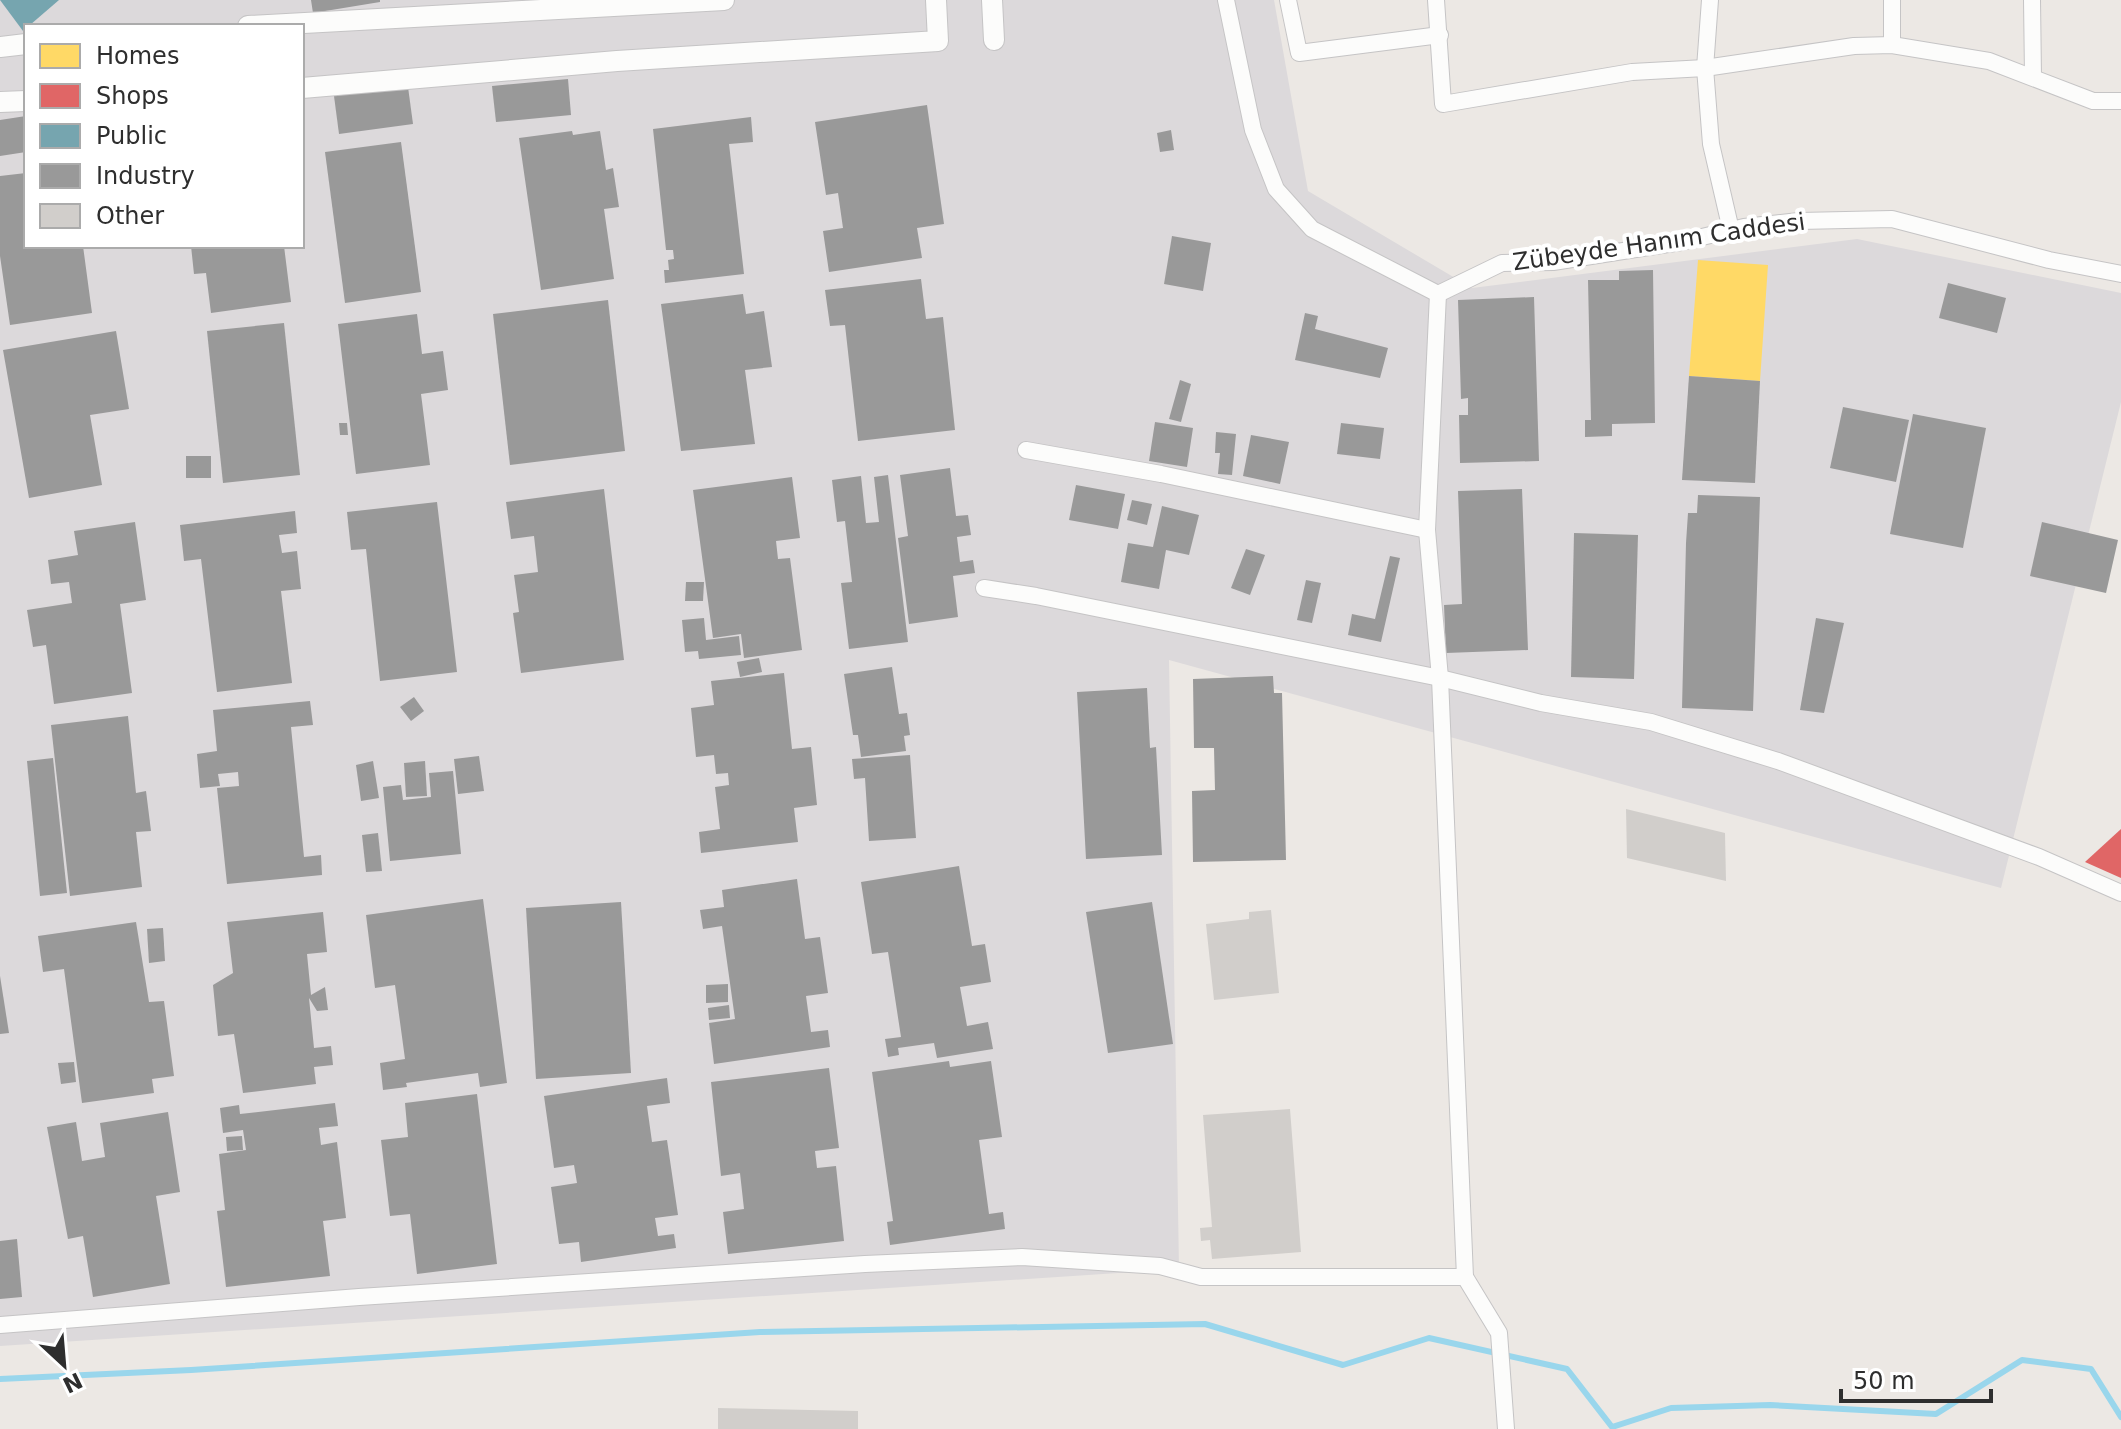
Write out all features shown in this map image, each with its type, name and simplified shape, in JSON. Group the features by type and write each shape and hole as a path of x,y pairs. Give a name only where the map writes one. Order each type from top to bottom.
{"street":[{"path":"285,24 724,0"},
{"path":"304,88 617,61 938,41 936,0"},
{"path":"992,0 994,40"},
{"path":"1226,0 1253,130 1276,189 1312,229 1438,294 1427,530 1440,678 1465,1277 1499,1333 1506,1429"},
{"path":"1288,0 1299,53 1440,35"},
{"path":"1436,0 1443,104 1632,72 1705,68 1854,46 1892,45 1989,61 2093,101 2121,101"},
{"path":"1710,0 1705,68 1711,144 1731,230"},
{"path":"1892,0 1892,45"},
{"path":"2032,0 2033,76"},
{"path":"0,47 24,44"},
{"path":"0,102 24,101"},
{"name":"Zübeyde Hanım Caddesi","path":"1438,294 1502,263 1553,262 1799,221 1892,219 2049,260 2121,274"},
{"path":"1026,450 1161,474 1427,530"},
{"path":"984,588 1440,678 1541,703 1651,722 1778,761 2039,857 2121,893"},
{"path":"0,1325 374,1296 865,1264 1022,1257 1160,1266 1201,1277 1465,1277"}],"shaded area":[{"path":"0,0 1274,0 1308,191 1472,288 1857,239 2121,293 2121,402 2001,888 1169,660 1179,1269 0,1346"}],"building: Homes":[{"path":"1698,260 1768,265 1760,381 1689,376"}],"building: Shops":[{"path":"2121,829 2121,878 2085,862"}],"building: Public":[{"path":"0,0 59,0 31,24 24,24 23,31"}],"building: Industry":[{"path":"311,0 380,0 380,2 313,13"},
{"path":"568,79 571,115 496,122 492,86"},
{"path":"408,87 413,124 339,134 334,96"},
{"path":"927,105 944,224 917,228 922,258 829,272 823,231 843,228 838,193 826,195 815,122"},
{"path":"24,116 24,152 0,156 0,120"},
{"path":"751,117 753,142 729,144 744,274 665,283 664,270 669,270 668,260 674,259 673,250 666,250 653,129"},
{"path":"1171,130 1174,150 1160,152 1157,133"},
{"path":"572,131 573,135 600,131 606,170 613,168 619,207 604,209 614,279 541,290 519,138"},
{"path":"401,142 421,292 345,303 325,152"},
{"path":"24,173 24,248 83,248 92,313 10,325 0,256 0,176"},
{"path":"1172,236 1211,243 1203,291 1164,284"},
{"path":"191,248 284,248 291,302 211,313 206,273 194,274"},
{"path":"1653,270 1655,423 1612,424 1612,436 1585,437 1585,420 1591,420 1588,280 1619,280 1619,271"},
{"path":"921,279 926,319 943,317 955,430 858,441 845,325 830,326 825,290"},
{"path":"1948,283 2006,298 1997,333 1939,318"},
{"path":"743,294 746,314 764,311 772,367 745,370 755,444 681,451 661,304"},
{"path":"1534,297 1539,461 1460,463 1459,415 1468,415 1468,398 1461,399 1458,300"},
{"path":"608,300 625,451 510,465 493,314"},
{"path":"1305,313 1318,316 1315,329 1388,348 1380,378 1295,360"},
{"path":"417,314 422,354 443,351 448,390 421,394 430,465 356,474 338,324"},
{"path":"284,323 300,475 223,483 207,331"},
{"path":"116,331 129,409 90,415 102,485 29,498 3,350"},
{"path":"1689,376 1760,381 1755,483 1682,480"},
{"path":"1180,380 1191,384 1181,422 1169,419"},
{"path":"1843,407 1909,420 1896,482 1830,468"},
{"path":"1913,414 1986,428 1963,548 1890,534"},
{"path":"1155,422 1193,428 1187,467 1149,461"},
{"path":"339,423 347,423 348,435 340,435"},
{"path":"1341,423 1384,428 1380,459 1337,454"},
{"path":"1216,432 1236,434 1232,475 1218,474 1220,453 1215,453"},
{"path":"1251,435 1289,442 1280,484 1243,476"},
{"path":"186,456 211,456 211,478 186,478"},
{"path":"950,468 956,516 968,515 971,535 957,537 960,562 973,560 975,573 953,576 958,617 909,624 898,538 908,536 900,475"},
{"path":"888,475 908,642 849,649 841,583 852,582 845,521 837,522 832,480 861,476 866,523 879,522 874,477"},
{"path":"792,477 800,538 776,541 778,559 790,558 802,650 744,658 741,634 713,638 693,490"},
{"path":"1076,485 1125,494 1118,529 1069,520"},
{"path":"604,489 624,660 521,673 513,613 519,612 514,575 538,572 534,536 511,539 506,502"},
{"path":"1522,489 1528,650 1446,653 1444,605 1462,604 1458,491"},
{"path":"1698,495 1760,497 1753,711 1682,708 1688,513 1697,513"},
{"path":"1132,500 1152,504 1147,525 1127,520"},
{"path":"437,502 457,672 380,681 366,549 351,550 347,512"},
{"path":"1162,506 1199,515 1189,555 1166,550 1159,589 1121,582 1128,543 1153,547"},
{"path":"295,511 297,533 279,535 282,553 297,551 301,589 281,591 292,683 217,692 201,559 184,561 180,525"},
{"path":"135,522 146,600 120,604 132,693 54,704 46,645 33,647 27,610 72,603 69,582 51,584 48,560 78,555 74,531"},
{"path":"2042,522 2118,540 2106,593 2030,576"},
{"path":"1574,533 1638,535 1634,679 1571,677"},
{"path":"1246,549 1265,555 1250,595 1231,588"},
{"path":"1390,556 1400,558 1381,642 1348,635 1352,614 1375,619"},
{"path":"1306,580 1321,583 1312,623 1297,620"},
{"path":"686,582 704,582 703,601 685,601"},
{"path":"704,618 706,640 739,636 741,655 699,659 698,651 685,652 682,620"},
{"path":"1816,618 1844,623 1824,713 1800,710"},
{"path":"759,658 762,672 740,677 737,662"},
{"path":"892,667 899,714 907,713 910,735 904,736 906,751 861,757 858,735 853,735 844,674"},
{"path":"784,673 792,749 811,747 817,805 794,808 798,842 701,853 699,832 720,829 715,787 729,785 728,773 716,774 714,755 696,757 691,708 714,705 711,681"},
{"path":"1273,676 1274,693 1282,693 1286,860 1193,862 1192,791 1215,790 1214,748 1194,748 1193,679"},
{"path":"1147,688 1150,748 1156,747 1162,855 1086,859 1077,692"},
{"path":"414,697 424,711 411,721 400,707"},
{"path":"310,701 313,725 291,727 304,857 321,855 322,875 227,884 217,788 239,786 238,772 218,774 220,786 200,788 197,754 217,751 213,710"},
{"path":"128,716 136,793 146,791 151,831 136,832 142,887 70,896 51,725"},
{"path":"910,755 916,838 869,841 865,778 854,779 852,759"},
{"path":"479,756 484,791 458,794 454,759"},
{"path":"53,758 67,893 40,896 27,761"},
{"path":"373,761 379,798 361,801 356,765"},
{"path":"425,761 427,796 406,797 404,763"},
{"path":"453,771 461,854 390,861 383,787 401,785 403,800 431,797 429,773"},
{"path":"378,833 382,871 366,872 362,835"},
{"path":"959,866 972,946 985,944 991,982 960,987 967,1026 988,1022 993,1049 937,1058 934,1043 898,1048 899,1055 888,1057 885,1039 901,1037 888,952 872,954 861,882"},
{"path":"797,879 805,939 820,937 828,993 806,996 811,1032 828,1030 830,1047 714,1064 709,1023 735,1019 722,926 703,929 700,910 724,907 722,890"},
{"path":"483,899 507,1083 480,1087 478,1073 406,1083 407,1087 383,1090 380,1063 405,1059 395,985 375,988 366,915"},
{"path":"621,902 631,1073 536,1079 526,908"},
{"path":"1152,902 1173,1044 1108,1053 1086,912"},
{"path":"323,912 327,952 307,954 311,995 325,987 328,1010 317,1011 309,998 314,1048 331,1046 333,1065 314,1067 316,1084 243,1093 234,1034 218,1036 213,985 233,973 227,922"},
{"path":"136,922 149,1002 164,1001 174,1076 152,1079 154,1093 82,1103 64,969 43,972 38,936"},
{"path":"163,928 165,961 149,963 147,929"},
{"path":"0,976 9,1033 0,1034"},
{"path":"728,984 728,1002 706,1003 706,985"},
{"path":"729,1005 730,1018 709,1020 708,1008"},
{"path":"949,1061 950,1067 991,1061 1002,1137 979,1140 989,1214 1003,1212 1005,1229 890,1245 887,1222 893,1221 872,1072"},
{"path":"74,1062 76,1082 61,1084 58,1063"},
{"path":"829,1068 839,1148 815,1151 817,1168 836,1166 844,1241 728,1254 723,1212 744,1209 740,1173 721,1176 711,1082"},
{"path":"667,1078 670,1103 647,1106 652,1142 667,1140 678,1215 655,1218 658,1236 674,1234 676,1248 581,1262 579,1242 559,1244 551,1187 577,1183 574,1165 554,1168 544,1096"},
{"path":"477,1094 497,1264 417,1274 410,1214 390,1216 381,1140 408,1137 405,1103"},
{"path":"335,1103 338,1126 319,1128 321,1145 337,1142 346,1218 323,1221 330,1276 226,1287 217,1211 225,1210 219,1154 246,1150 243,1130 223,1133 220,1108 239,1105 240,1114"},
{"path":"168,1112 180,1192 156,1196 170,1284 93,1297 83,1236 68,1239 47,1127 76,1122 82,1161 105,1157 100,1123"},
{"path":"242,1136 243,1150 227,1151 226,1137"},
{"path":"17,1239 22,1297 0,1299 0,1241"}],"building: Other":[{"path":"1626,809 1725,833 1726,881 1627,858"},
{"path":"1271,910 1279,993 1214,1000 1206,924 1249,919 1249,912"},
{"path":"1290,1109 1301,1252 1212,1259 1210,1240 1201,1241 1200,1228 1212,1227 1203,1115"},
{"path":"718,1408 858,1411 858,1429 718,1429"}],"waterway":[{"path":"0,1379 191,1370 760,1332 1205,1324 1343,1365 1429,1338 1567,1369 1612,1427 1671,1408 1770,1405 1936,1414 2022,1360 2091,1369 2121,1417"}]}
